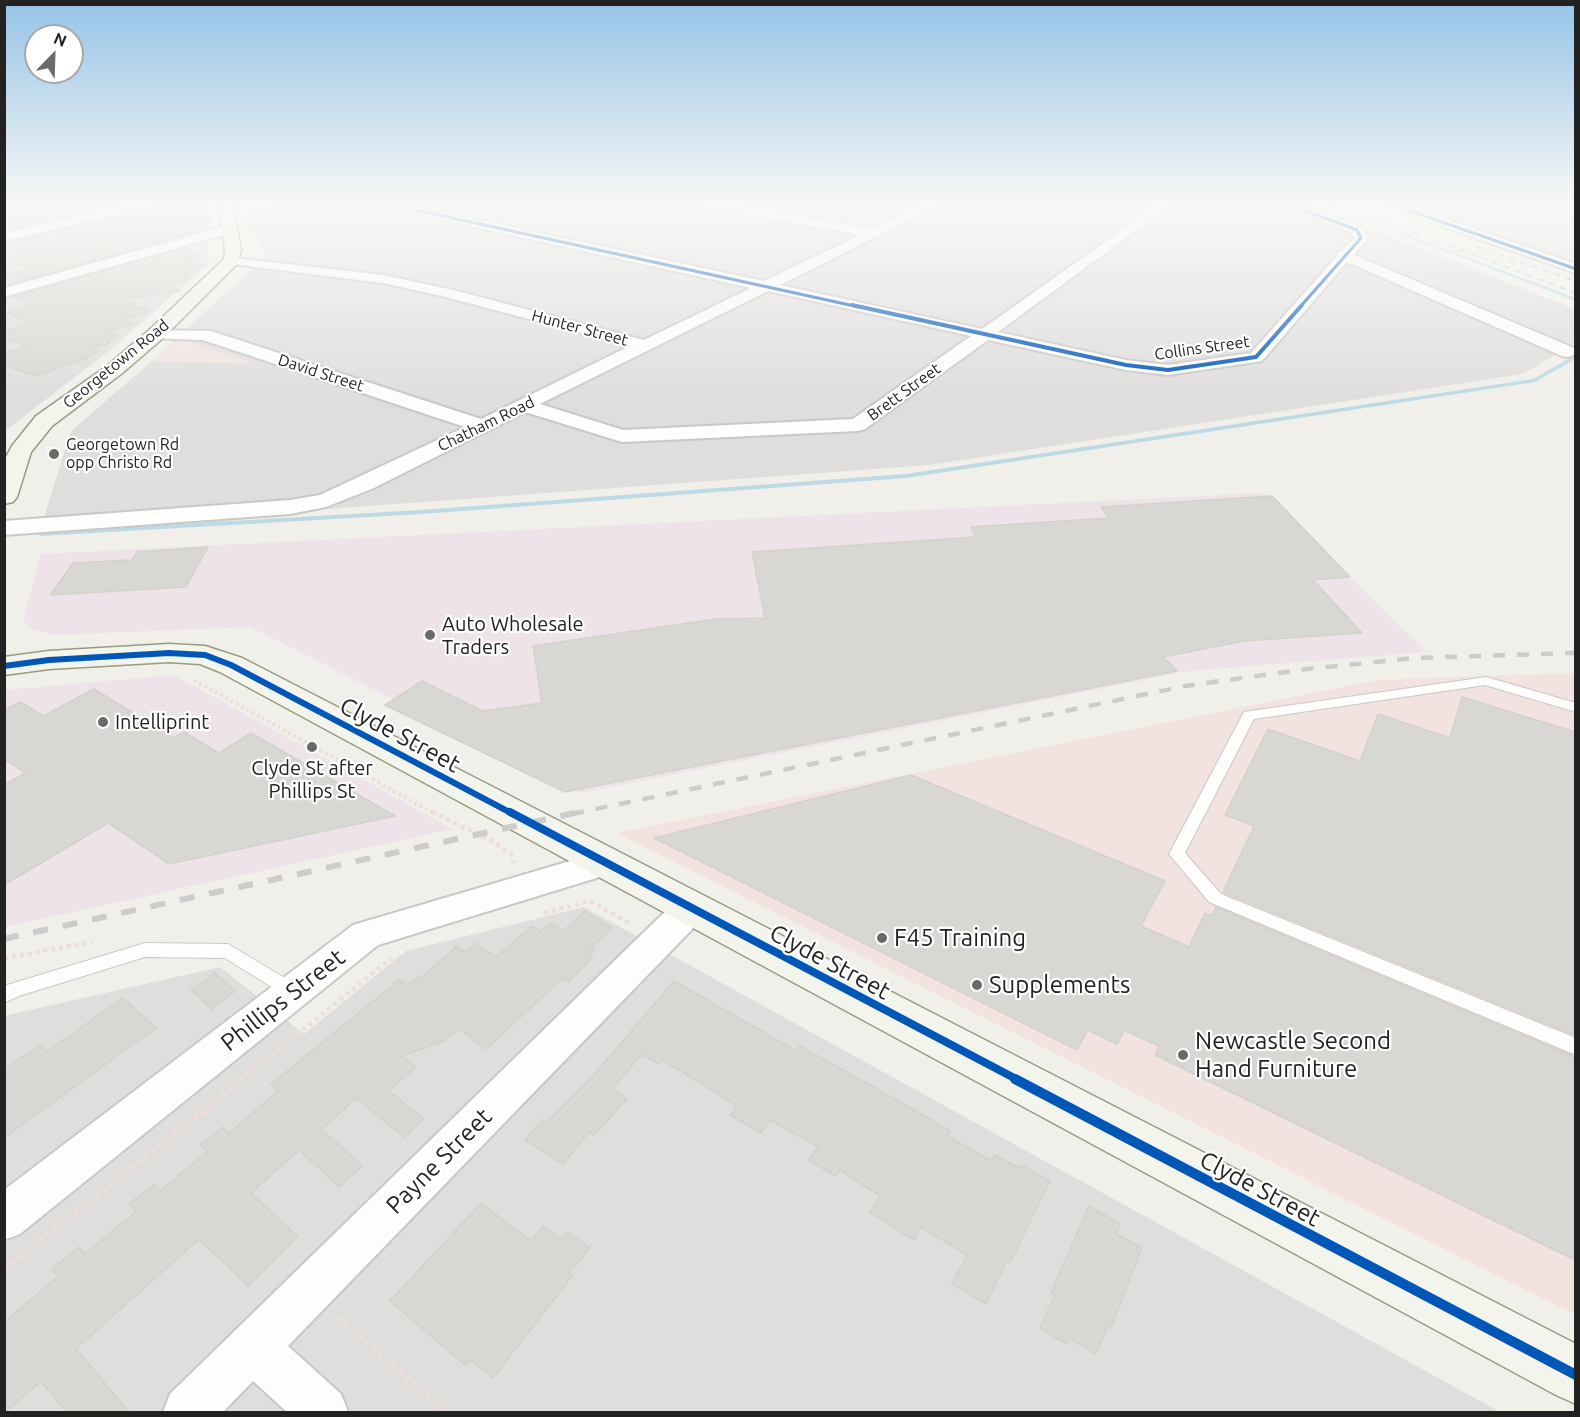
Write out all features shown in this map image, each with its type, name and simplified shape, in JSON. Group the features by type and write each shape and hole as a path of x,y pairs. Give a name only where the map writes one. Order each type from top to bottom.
{"street":[{"path":"4,292 87,269"},
{"name":"Georgetown Road","path":"6,487 20,451 44,421 114,370 156,334 223,269"},
{"name":"Hunter Street","path":"305,269 383,279 448,293 645,345"},
{"name":"Collins Street","path":"692,269 1148,369 1168,370 1256,357 1331,269"},
{"name":"Chatham Road","path":"4,528 290,507 326,500 483,426 798,269"},
{"name":"Brett Street","path":"523,405 622,436 858,425 1074,269"},
{"path":"1376,269 1568,352"},
{"name":"David Street","path":"156,334 205,335 483,426"},
{"name":"Clyde Street","path":"4,666 50,660 169,653 205,655 231,665 1575,1375"},
{"name":"Clyde Street","path":"4,654 50,660"},
{"name":"Phillips Street","path":"4,1218 366,935 604,863"},
{"name":"Payne Street","path":"188,1413 690,909"},
{"path":"253,1347 323,1413"}],"lane":[{"path":"1575,708 1486,681 1249,715 1177,854 1215,898 1575,1047"},
{"path":"4,996 13,990 145,950 228,951 293,992"}],"path":[{"path":"188,677 435,814 494,842 511,854 513,866"},
{"path":"535,915 590,901 639,928"},
{"path":"4,1270 402,950"},
{"path":"337,1318 446,1413"}],"shaded area":[{"path":"5,269 202,269 109,351 5,431"},
{"path":"252,269 1472,269 1575,309 1575,343 1523,374 929,465 40,530 71,431 152,361 250,363 189,342 172,342"},
{"path":"172,342 189,342 253,363 152,361"},
{"path":"1262,493 1427,652 1189,671 580,793 249,627 54,635 32,630 23,619 41,554"},
{"path":"1575,673 1575,1315 617,833 1377,680"},
{"path":"174,675 453,829 5,927 5,690"},
{"path":"584,907 1500,1412 5,1412 4,1016 220,967 304,1034 406,951"}],"building":[{"path":"28,269 62,269 4,286 4,274"},
{"path":"111,269 190,269 183,271 187,273 182,274 192,278 168,286 181,291 117,300 150,310 125,320 133,323 105,332 117,336 106,342 110,343 90,349 98,352 84,357 88,358 35,376 4,365 4,353 26,346 4,338 4,331 31,323 7,313 37,304 14,297"},
{"path":"1272,496 1350,577 1313,580 1362,633 1244,641 1163,657 1177,671 565,792 385,705 422,681 483,711 542,703 533,646 716,619 765,618 752,552 976,537 971,527 1109,518 1101,507"},
{"path":"208,547 186,587 50,595 73,563 132,560 137,552"},
{"path":"94,689 174,738 184,732 219,753 251,733 395,816 169,864 108,823 4,885 4,785 25,773 4,759 4,710 21,702 43,716"},
{"path":"1462,697 1575,732 1575,1035 1223,892 1254,826 1225,815 1268,729 1360,761 1378,714 1450,738"},
{"path":"911,775 1165,881 1141,926 1189,947 1205,913 1212,916 1216,907 1575,1057 1575,1260 1155,1055 1159,1046 1124,1030 1117,1044 1088,1030 1077,1050 654,838"},
{"path":"585,911 612,928 591,948 594,950 588,955 593,958 568,982 563,978 486,1049 459,1029 446,1040 402,1056 416,1067 389,1091 424,1119 404,1137 356,1098 322,1129 362,1166 339,1187 299,1150 251,1193 298,1237 248,1286 199,1239 76,1349 130,1413 67,1413 41,1381 4,1413 4,1322 58,1277 52,1269 79,1247 85,1254 136,1211 129,1204 154,1184 160,1191 207,1152 200,1145 223,1127 229,1133 278,1091 271,1084 399,980 407,985 418,976 421,978 457,946 465,952 475,943 496,957 532,926 540,931 550,923 563,931"},
{"path":"215,973 235,991 212,1009 191,990"},
{"path":"674,981 796,1051 800,1046 925,1116 950,1131 948,1136 991,1161 995,1155 1019,1168 1021,1165 1050,1181 1010,1263 1007,1261 986,1304 952,1284 967,1255 921,1227 914,1240 870,1212 880,1196 840,1170 835,1176 809,1160 818,1147 770,1120 761,1133 730,1115 737,1106 663,1060 659,1064 642,1054 612,1089 627,1099 594,1135 589,1132 563,1164 525,1140 543,1119 547,1122 593,1076"},
{"path":"123,998 156,1028 4,1138 4,1069 40,1045 46,1052"},
{"path":"481,1203 531,1241 543,1226 562,1239 568,1232 590,1248 569,1273 573,1275 493,1378 471,1360 466,1366 390,1301"},
{"path":"1089,1206 1120,1224 1116,1234 1142,1248 1111,1328 1108,1325 1096,1354 1069,1338 1067,1344 1040,1328 1055,1294 1051,1293"}],"waterway":[{"path":"1495,269 1576,300"},
{"path":"41,534 421,512 906,476 1535,380 1576,356"}],"railway":[{"path":"1512,269 1576,293"},
{"path":"1542,269 1576,281"},
{"path":"572,814 1185,686 1307,669 1415,658 1576,653"},
{"path":"4,939 579,812"}],"cycle path":[{"path":"687,269 1126,365 1168,370 1256,357 1334,269"},
{"path":"4,666 49,660 169,653 205,655 231,665 1576,1375"}],"place":[{"name":"Georgetown Rd opp Christo Rd","path":"54,454"},
{"name":"Auto Wholesale Traders","path":"430,635"},
{"name":"Intelliprint","path":"103,722"},
{"name":"Clyde St after Phillips St","path":"312,747"},
{"name":"F45 Training","path":"882,938"},
{"name":"Supplements","path":"977,985"},
{"name":"Newcastle Second Hand Furniture","path":"1183,1055"}]}
